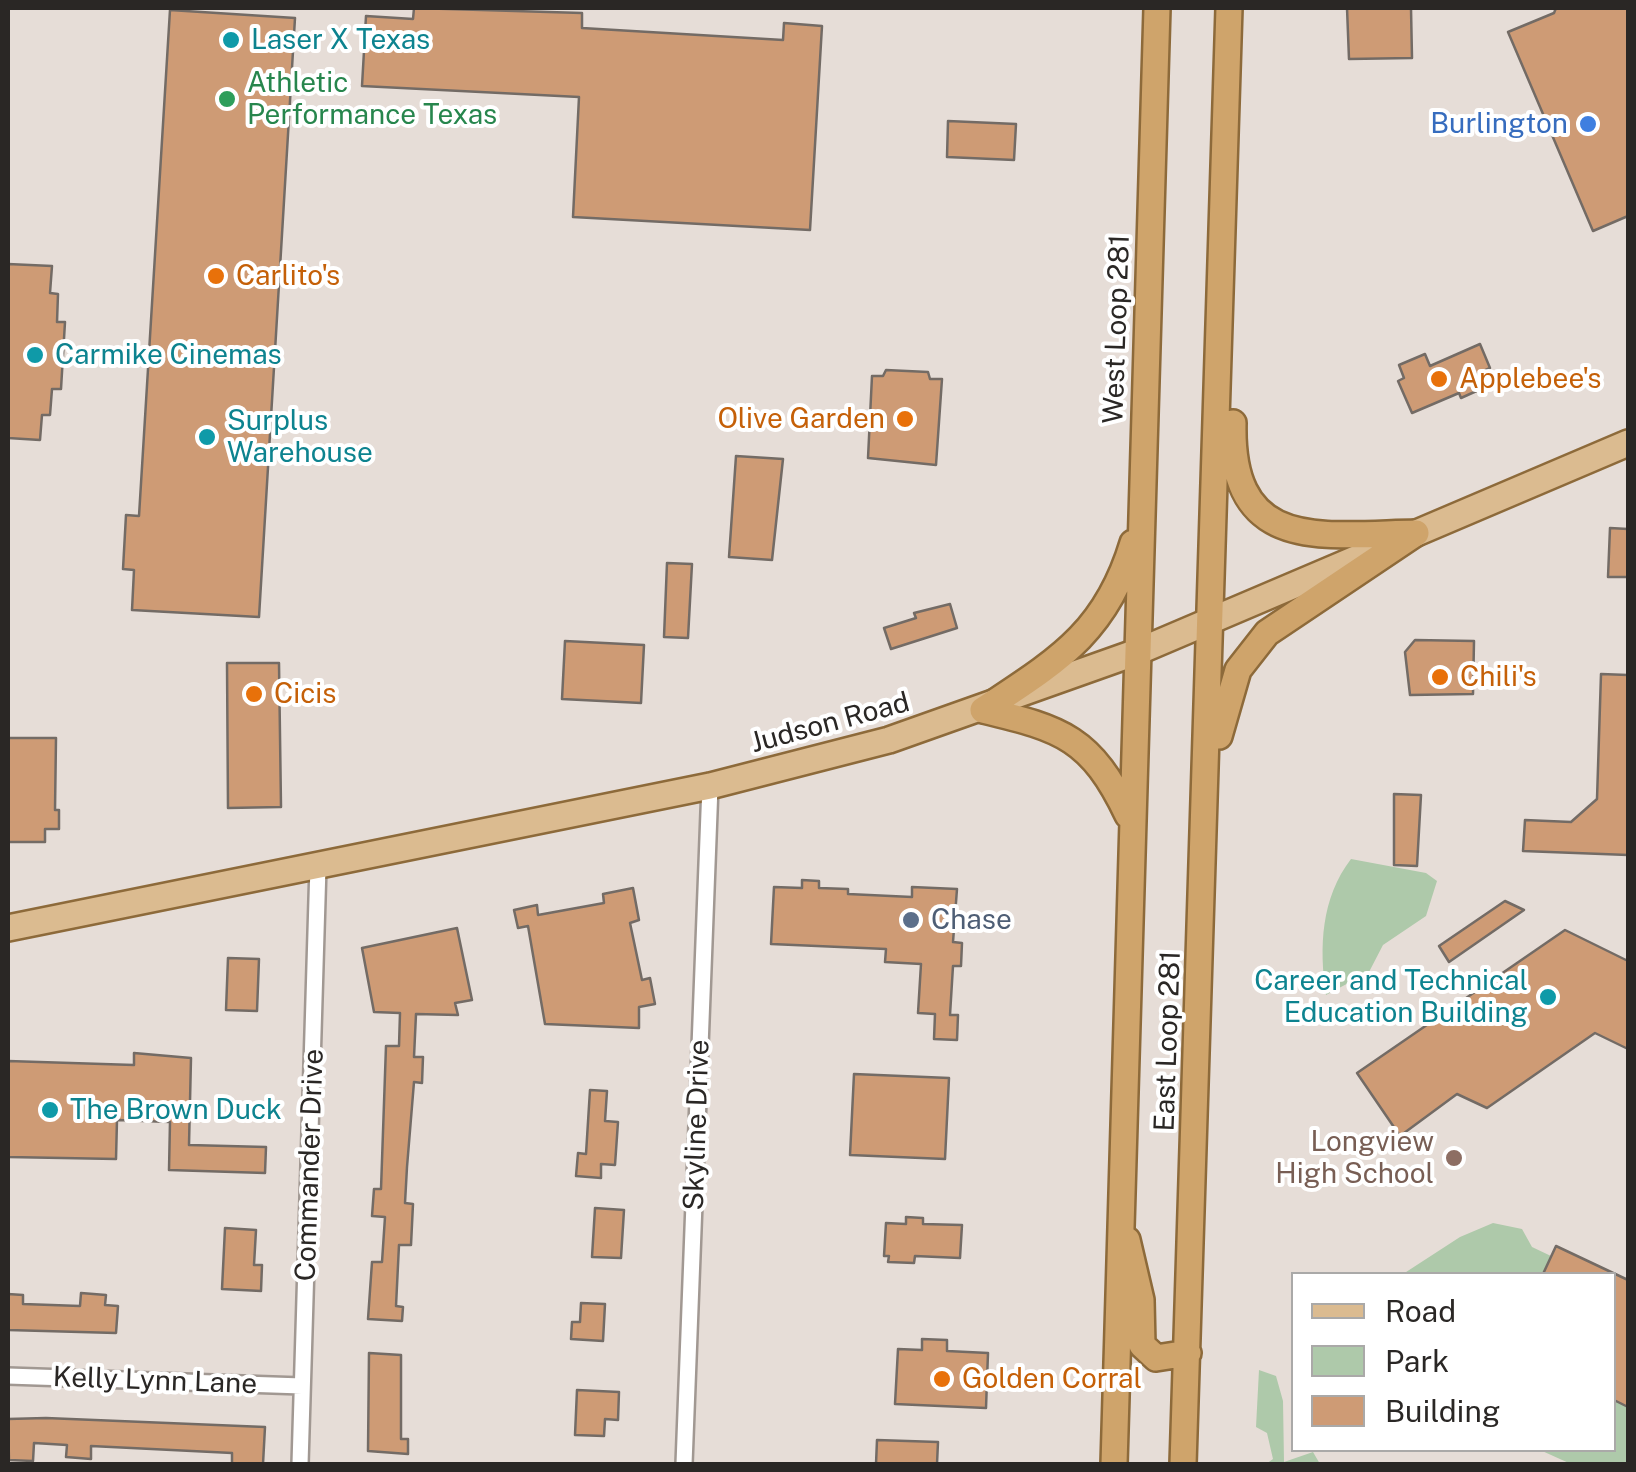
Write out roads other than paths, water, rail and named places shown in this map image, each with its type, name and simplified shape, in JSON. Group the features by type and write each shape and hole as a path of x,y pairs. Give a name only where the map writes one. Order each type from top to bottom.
{"highway":[{"name":"West Loop 281","path":"1138,652 1157,8"},
{"path":"1211,620 1227,15"},
{"path":"1218,342 1233,408 1234,467 1246,496 1263,516 1284,529 1306,534 1416,532"},
{"path":"983,710 1069,651 1094,626 1121,576 1141,514"},
{"path":"1206,790 1229,693 1250,652 1287,617 1416,532"},
{"name":"East Loop 281","path":"1183,1464 1211,620"},
{"name":"East Loop 281","path":"1114,1464 1130,821 1138,652"},
{"path":"983,710 1046,725 1082,744 1102,766 1130,821"},
{"path":"1120,1206 1141,1300 1142,1345 1156,1358 1188,1353"}],"main road":[{"name":"Judson Road","path":"8,928 710,786 838,754 983,710 1138,652 1628,443"}],"street":[{"name":"Skyline Drive","path":"684,1464 710,786"},
{"name":"Commander Drive","path":"300,1464 318,866"},
{"name":"Kelly Lynn Lane","path":"8,1376 302,1386"}],"place":[{"name":"Laser X Texas","path":"231,40"},
{"name":"Athletic Performance Texas","path":"227,99"},
{"name":"Burlington","path":"1588,124"},
{"name":"Carlito's","path":"216,276"},
{"name":"Carmike Cinemas","path":"35,355"},
{"name":"Applebee's","path":"1439,379"},
{"name":"Olive Garden","path":"905,419"},
{"name":"Surplus Warehouse","path":"207,437"},
{"name":"Chili's","path":"1440,677"},
{"name":"Cicis","path":"254,694"},
{"name":"Chase","path":"911,920"},
{"name":"Career and Technical Education Building","path":"1548,997"},
{"name":"The Brown Duck","path":"50,1110"},
{"name":"Longview High School","path":"1454,1158"},
{"name":"Golden Corral","path":"942,1379"}]}
